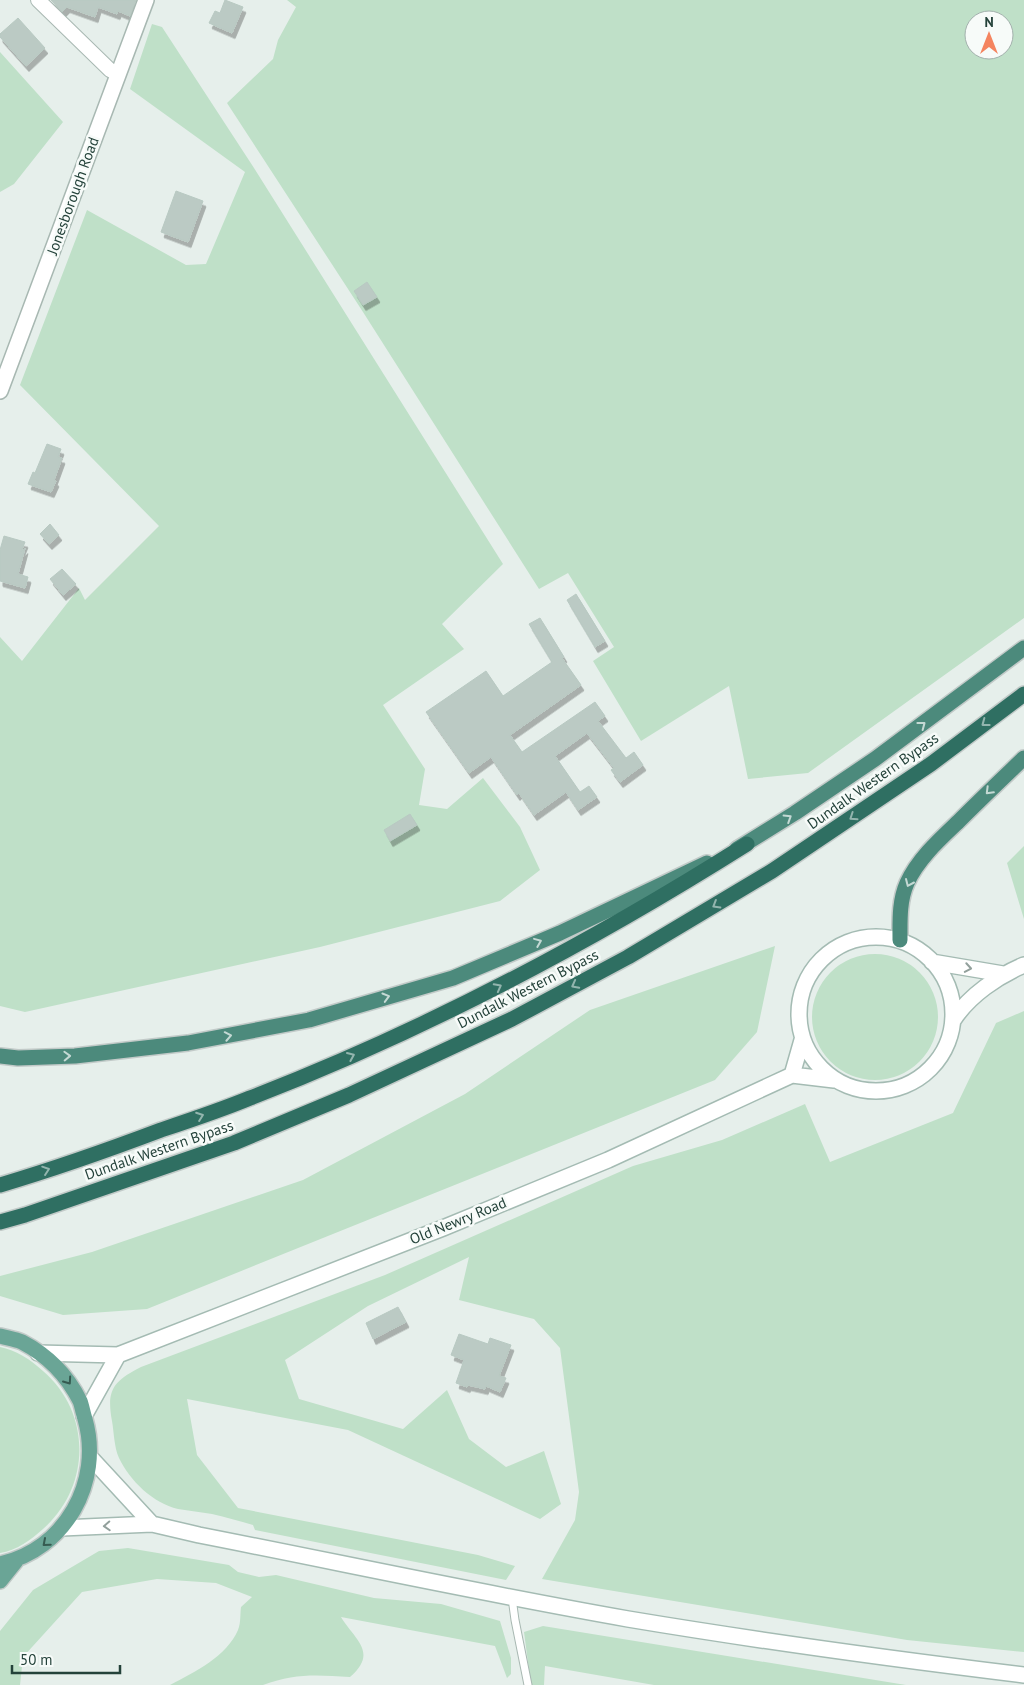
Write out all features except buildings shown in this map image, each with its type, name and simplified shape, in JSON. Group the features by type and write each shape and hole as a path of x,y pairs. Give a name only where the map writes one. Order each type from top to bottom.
{"highway":[{"path":"0,1056 18,1058 75,1056 188,1044 309,1020 453,978 560,933 747,844 875,759 1024,648"},
{"name":"Dundalk Western Bypass","path":"0,1222 234,1143 357,1091 512,1019 628,958 772,872 931,764 1024,694"},
{"path":"900,940 902,902 907,884 918,864 936,843 1024,758"},
{"name":"Dundalk Western Bypass","path":"0,1185 251,1098 370,1048 494,989 639,910 747,844"}],"main road":[{"name":"Jonesborough Road","path":"0,391 146,0"},
{"path":"802,1040 792,1075 834,1080 858,1090 886,1092 911,1084 933,1068 948,1045 954,1019 951,992 940,970 922,952 900,940 876,936 851,940 830,952 812,969 801,991 798,1016 802,1040 814,1062 834,1080"},
{"path":"932,962 1003,974"},
{"path":"954,1019 961,1008 1003,974 1024,965"},
{"name":"Old Newry Road","path":"38,1353 118,1354 443,1228 608,1160 792,1075"},
{"path":"0,1336 21,1342 51,1362 67,1378 80,1402 90,1435 90,1458 80,1500 62,1528 38,1550 16,1561 0,1564"},
{"path":"84,1416 118,1354"},
{"path":"90,1458 152,1524"},
{"path":"62,1528 152,1524 512,1598 789,1644 1024,1675"},
{"path":"0,1581 16,1561"}],"street":[{"path":"38,0 110,70 118,74"}],"lane":[{"path":"512,1598 528,1685"}],"green space":[{"path":"287,0 1024,0 1024,618 808,773 748,779 729,686 641,741 593,661 614,647 568,573 539,589 363,312 227,103 273,59 278,40 296,7"},
{"path":"152,24 162,27 254,168 503,564 442,624 464,649 383,705 425,769 419,805 447,809 483,778 520,827 540,870 500,901 320,947 25,1012 0,1006 0,637 22,661 79,588 85,600 159,526 20,385 87,210 186,265 206,264 245,172 130,89"},
{"path":"0,52 63,122 14,184 0,192"},
{"path":"1024,846 1024,919 1007,863"},
{"path":"775,946 757,1032 715,1080 147,1309 63,1315 0,1296 0,1276 92,1252 303,1180 465,1094 590,1010"},
{"path":"875,954 899,959 910,964 920,972 928,982 933,993 938,1017 933,1041 928,1052 920,1062 910,1070 899,1075 875,1080 851,1075 840,1070 830,1062 822,1052 817,1041 812,1017 817,993 822,982 830,972 840,964 851,959"},
{"path":"1024,1011 1024,1652 907,1640 542,1579 575,1520 579,1492 560,1348 534,1319 459,1300 469,1257 368,1306 285,1360 299,1399 403,1429 447,1390 469,1439 506,1467 544,1451 561,1504 540,1519 348,1430 187,1399 197,1455 238,1508 478,1555 515,1566 506,1580 255,1530 253,1525 232,1519 178,1509 160,1502 143,1490 129,1475 117,1454 110,1410 111,1394 118,1382 141,1367 385,1275 633,1166 722,1140 805,1104 830,1162 953,1113 996,1023"},
{"path":"0,1347 12,1350 28,1359 59,1388 70,1408 77,1428 79,1450 77,1472 70,1492 59,1512 43,1529 29,1540 12,1550 0,1553"},
{"path":"128,1548 229,1565 238,1572 259,1577 276,1575 374,1598 441,1604 500,1621 511,1658 511,1674 507,1678 495,1646 341,1617 357,1639 363,1653 363,1660 350,1677 316,1675 285,1678 263,1685 170,1685 190,1675 226,1648 238,1630 241,1607 252,1597 216,1583 157,1579 82,1592 23,1657 20,1685 0,1685 0,1631 33,1590 99,1551"},
{"path":"543,1626 906,1685 654,1685 545,1666 544,1685 531,1685 524,1632"}]}
